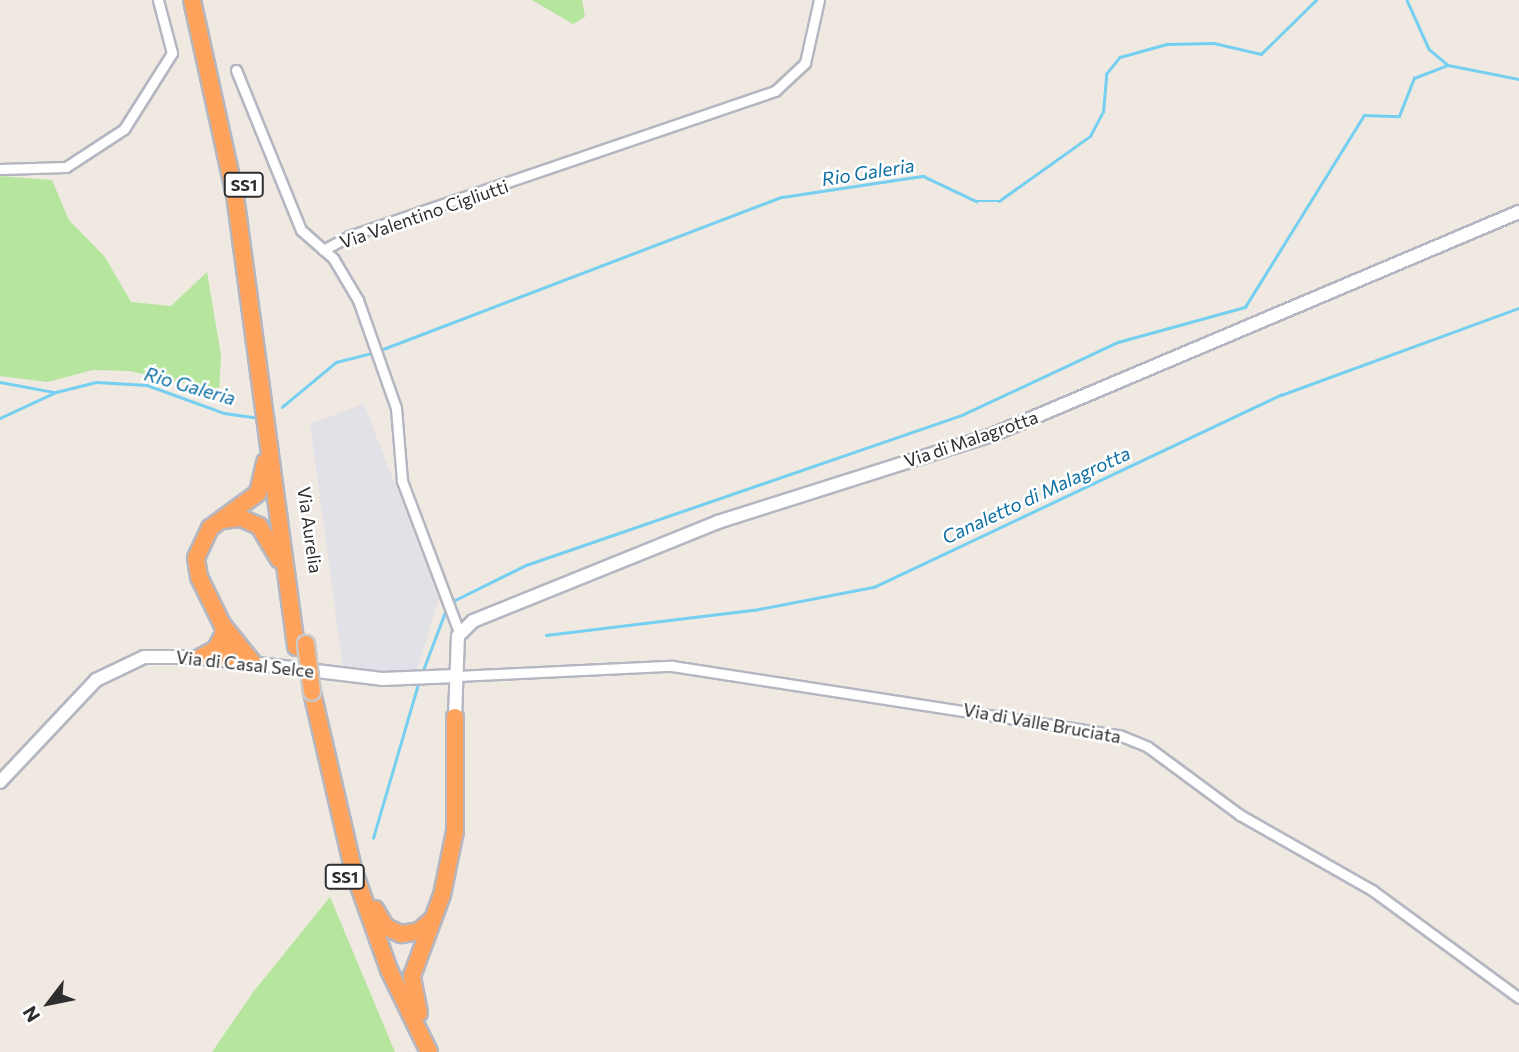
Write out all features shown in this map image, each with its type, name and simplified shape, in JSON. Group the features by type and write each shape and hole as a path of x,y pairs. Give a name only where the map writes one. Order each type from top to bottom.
{"highway":[{"path":"181,0 224,132"},
{"name":"Via Aurelia","path":"192,0 224,132 265,374 278,434 301,646"},
{"name":"Via Aurelia","path":"202,0 242,173 265,374 267,421 307,692 345,876 381,975 417,1052"},
{"path":"227,659 225,633 196,561 202,538 218,521 261,489 267,421"},
{"path":"218,521 247,520 274,543 301,646"},
{"path":"201,657 216,649 225,633"},
{"path":"225,633 253,663"},
{"name":"Via Aurelia","path":"307,692 341,829 383,954 430,1052"},
{"path":"430,1052 411,989 435,917 455,831 454,717"},
{"path":"341,829 386,927 410,934 435,917"}],"main road":[{"name":"Via di Malagrotta","path":"459,632 473,621 718,522 1029,420 1519,212"},
{"path":"454,717 459,632"},
{"name":"Via di Casal Selce","path":"0,782 36,738 108,671 155,655 227,659 383,679 456,676"}],"street":[{"path":"0,169 66,167 124,129 172,53 158,0"},
{"name":"Via Valentino Cigliutti","path":"459,632 442,593 402,481 401,429 387,379 348,278 323,250 349,236 775,91 805,63 819,0"},
{"path":"236,70 301,230 323,250"},
{"name":"Via di Valle Bruciata","path":"456,676 672,666 1119,735 1148,747 1240,815 1372,890 1519,998"}],"shaded area":[{"path":"364,404 439,599 416,673 343,668 310,424"}],"green space":[{"path":"532,0 582,0 585,17 573,24"},
{"path":"0,176 52,180 69,220 105,257 131,302 171,306 207,272 221,355 219,391 130,371 93,370 47,382 0,376"},
{"path":"330,897 395,1052 212,1052 254,991"}],"waterway":[{"name":"Rio Galeria","path":"383,349 782,197 923,176 976,201 999,201 1090,136 1103,112 1106,74 1120,57 1167,44 1214,43 1261,54 1316,0"},
{"name":"Rio Galeria","path":"1407,0 1429,49 1448,65 1519,79"},
{"path":"451,602 526,565 964,414 1118,342 1245,307 1364,115 1399,116 1414,78 1448,65"},
{"name":"Canaletto di Malagrotta","path":"546,635 754,610 874,587 1281,395 1519,308"},
{"name":"Rio Galeria","path":"282,407 336,362 371,353"},
{"path":"0,382 54,392"},
{"name":"Rio Galeria","path":"0,418 56,392 96,382 147,385 224,413 254,417"},
{"path":"422,673 447,607"},
{"path":"373,838 418,684"}]}
